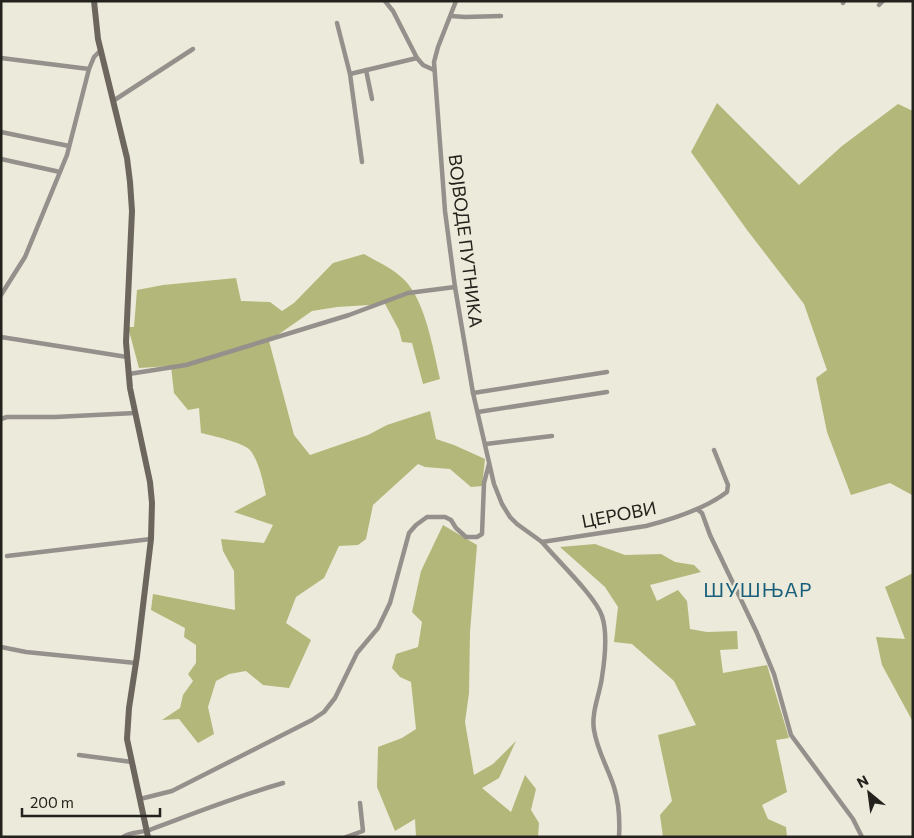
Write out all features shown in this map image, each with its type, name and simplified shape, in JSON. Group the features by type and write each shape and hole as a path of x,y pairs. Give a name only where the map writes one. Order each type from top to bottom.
{"street":[{"path":"94,1 101,50 127,158 132,211 126,327 127,357 135,412 151,491 151,538 136,663 128,708 127,739 147,834"},
{"path":"385,1 393,10 417,58 423,65 434,70"},
{"name":"ВОЈВОДЕ ПУТНИКА","path":"456,1 436,54 434,70 442,189 454,287 473,393 494,484 502,504 510,517 542,542"},
{"path":"451,16 501,16"},
{"path":"337,23 350,74 362,162"},
{"path":"2,293 25,257 60,172 94,57 101,50"},
{"path":"113,101 193,50"},
{"path":"1,58 90,69"},
{"path":"350,74 417,58"},
{"path":"366,70 372,99"},
{"path":"1,132 69,146"},
{"path":"1,160 60,172"},
{"path":"129,374 186,364 350,316 408,293 454,287"},
{"path":"1,337 127,357"},
{"path":"473,393 607,372"},
{"path":"478,412 607,392"},
{"path":"1,419 8,417 55,417 135,412"},
{"path":"486,444 552,436"},
{"name":"ЦЕРОВИ","path":"542,542 646,526 698,510 705,504 725,494 728,488 714,450"},
{"path":"140,799 172,791 312,720 324,712 335,698 357,653 378,628 390,603 409,533 416,525 427,517 445,517 451,520 456,528 466,537 477,537 482,534 484,482 490,463"},
{"path":"698,510 702,514 774,674 791,735 853,819 862,837"},
{"path":"7,556 151,538"},
{"path":"542,542 594,602 602,617 606,632 602,676 593,727 596,742 614,787 618,808 619,837"},
{"path":"1,648 136,663"},
{"path":"79,756 132,762"},
{"path":"123,837 126,834 147,834 256,791 282,783"},
{"path":"346,837 363,831 360,803"}],"green space":[{"path":"717,103 799,185 842,146 898,104 913,111 913,498 912,495 890,483 851,495 827,432 816,378 827,370 804,304 747,230 691,152"},
{"path":"364,254 396,273 409,285 416,296 427,324 440,379 423,384 412,343 402,342 399,330 385,304 337,307 312,311 269,341 294,435 310,455 368,435 387,425 430,411 436,439 485,459 482,486 471,487 450,469 425,467 418,464 373,505 366,539 358,545 339,546 324,578 296,597 286,623 311,640 289,688 263,685 246,671 229,674 216,681 208,707 214,734 198,743 179,719 162,720 180,708 183,695 193,681 188,674 196,663 196,645 184,637 185,628 151,610 153,594 235,610 234,571 223,551 221,539 264,543 273,525 234,512 266,495 258,466 250,450 234,442 201,433 199,408 188,410 174,393 171,366 139,368 128,327 134,327 137,290 163,285 236,278 241,301 270,302 282,311 294,303 333,263"},
{"path":"443,525 477,545 470,632 469,693 465,722 474,775 493,764 516,741 499,778 482,788 511,812 525,775 536,789 531,810 539,823 538,837 416,837 415,819 395,831 377,787 378,747 402,738 416,729 411,682 400,677 392,668 396,654 418,647 422,622 412,612 421,571"},
{"path":"595,544 625,555 661,554 675,562 694,565 701,572 650,585 657,601 678,590 687,601 690,629 707,632 737,631 738,649 720,650 723,673 767,665 789,738 776,740 787,792 762,805 768,819 786,827 787,837 663,837 660,815 672,801 658,735 696,725 674,681 632,644 614,642 618,607 605,587 560,547"},
{"path":"913,573 913,722 882,665 876,637 905,639 885,587"}],"district":[{"name":"ШУШЊАР","path":"758,590"}]}
